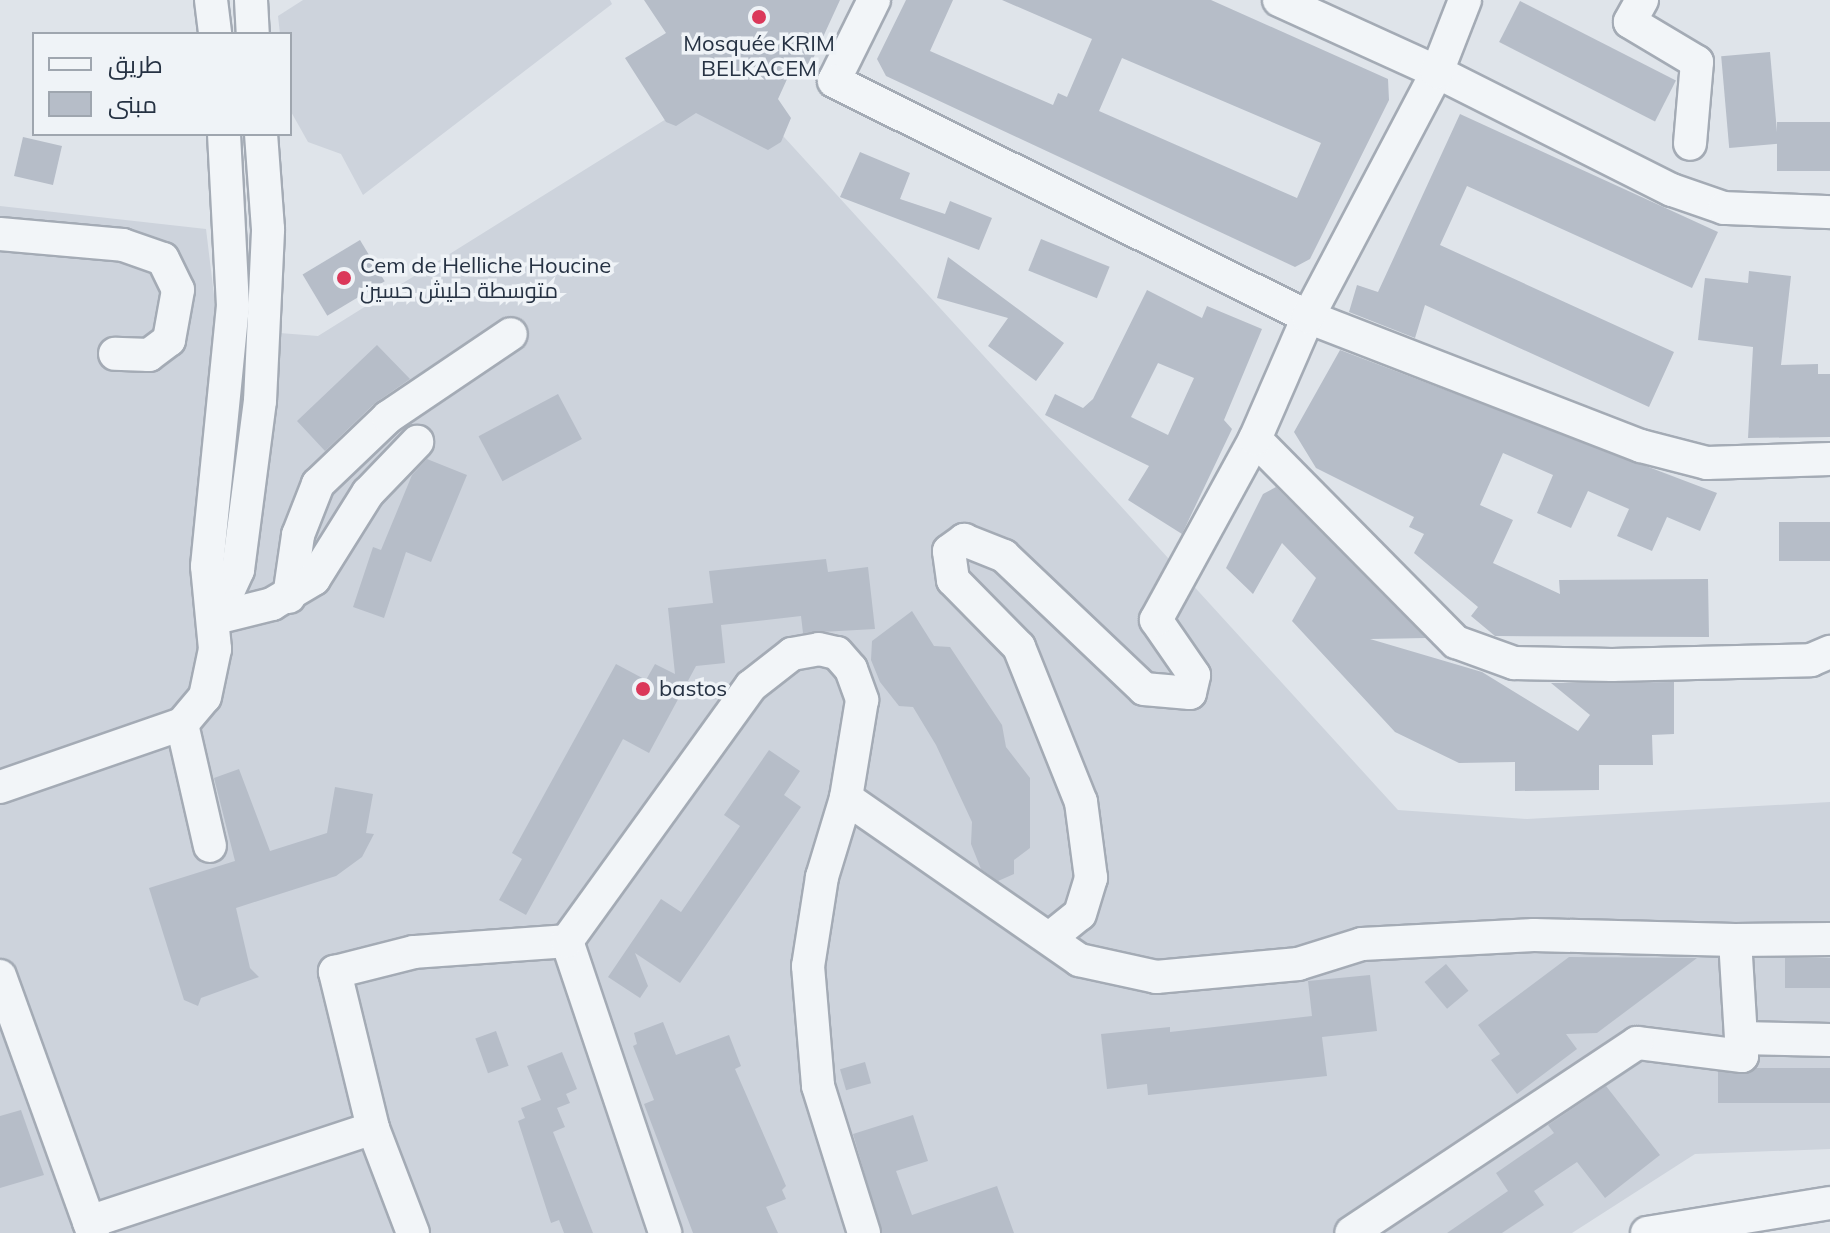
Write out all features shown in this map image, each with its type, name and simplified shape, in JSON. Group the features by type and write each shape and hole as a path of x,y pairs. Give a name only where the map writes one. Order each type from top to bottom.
{"street":[{"path":"211,0 215,32"},
{"path":"251,0 253,32"},
{"path":"874,0 834,81 1308,317 1641,446 1707,463 1830,459"},
{"path":"1279,0 1437,72 1672,190 1724,208 1830,212"},
{"path":"1050,938 1080,914 1091,878 1081,802 1019,647 953,580 949,551 964,540 1004,556 1144,689 1190,693 1194,675 1156,620 1255,439 1308,317 1437,72 1465,0"},
{"path":"1642,0 1630,22 1697,62 1690,144"},
{"path":"216,618 207,566 233,306 224,136"},
{"path":"0,787 182,724 205,697 216,618 238,570 260,401 268,229 261,136"},
{"path":"0,234 123,245 163,259 178,290 169,340 149,355 115,354"},
{"path":"289,597 298,535 318,484 388,417 511,334"},
{"path":"1255,439 1456,642 1514,663 1612,665 1811,660 1830,652"},
{"path":"216,618 289,597 332,558 368,493 417,442"},
{"path":"567,941 751,686 792,654 828,651 851,669 862,700 846,798 822,877 808,966 811,1033 818,1086 864,1233"},
{"path":"182,724 210,846"},
{"path":"846,798 1079,960 1156,977 1298,964 1362,944 1534,935 1830,939"},
{"path":"1351,1233 1637,1043 1742,1056 1735,940"},
{"path":"413,1233 373,1128 335,972 414,952 567,941"},
{"path":"567,941 665,1233"},
{"path":"2,990 91,1227 373,1128"},
{"path":"1741,1038 1830,1040"},
{"path":"1647,1233 1830,1203"}],"shaded area":[{"path":"303,0 610,0 612,4 363,195 341,154 308,142 292,114 292,32 280,32 278,16"},
{"name":"bastos","path":"687,106 774,126 1398,810 1527,819 1830,802 1830,1149 1695,1154 1572,1233 0,1233 0,206 206,229 218,328 318,336"}],"building":[{"path":"644,0 840,0 812,61 788,77 778,99 791,118 781,142 768,150 696,113 676,126 666,122 625,58 666,33"},
{"path":"906,0 953,0 930,51 1053,105 1058,93 1067,97 1092,39 1002,0 1211,0 1388,79 1389,100 1310,259 1295,267 886,76 877,59","holes":["1122,58 1321,143 1297,198 1099,111"]},
{"path":"1520,1 1676,80 1655,121 1499,42"},
{"path":"1770,52 1778,144 1729,148 1721,56"},
{"path":"1460,114 1718,232 1692,288 1467,186 1440,245 1674,352 1649,407 1425,305 1415,338 1349,312 1357,285 1378,292"},
{"path":"1777,122 1830,122 1830,171 1777,171"},
{"path":"23,137 62,146 53,185 14,176"},
{"path":"860,152 910,173 900,199 945,214 950,201 992,218 979,250 840,197"},
{"path":"1041,239 1110,267 1097,298 1028,271"},
{"path":"360,240 385,281 327,316 303,275"},
{"path":"948,257 1064,343 1036,381 988,346 1008,318 937,298"},
{"path":"1749,271 1791,276 1781,365 1818,364 1818,374 1830,374 1830,437 1748,438 1753,347 1698,340 1705,278 1748,283"},
{"path":"1147,290 1202,318 1207,306 1262,329 1224,420 1232,429 1182,534 1128,500 1149,466 1045,415 1055,394 1083,408 1093,399","holes":["1158,363 1194,378 1168,435 1131,417"]},
{"path":"377,345 410,379 375,403 325,451 297,421"},
{"path":"1340,350 1717,493 1700,531 1667,517 1652,551 1617,536 1629,509 1588,491 1571,528 1537,513 1553,475 1503,453 1480,505 1513,520 1493,563 1560,594 1559,580 1708,579 1709,637 1495,636 1471,616 1478,607 1414,553 1424,534 1409,527 1414,517 1316,468 1294,432"},
{"path":"558,394 582,439 502,481 479,436"},
{"path":"427,459 467,475 431,562 406,552 384,618 353,607 373,547 381,550 412,475"},
{"path":"1276,487 1426,638 1370,639 1482,672 1578,731 1590,715 1551,683 1674,682 1674,734 1652,735 1653,765 1599,765 1599,790 1515,791 1515,762 1459,763 1395,732 1292,621 1316,578 1282,543 1253,594 1226,568 1263,494"},
{"path":"1779,522 1830,522 1830,561 1779,561"},
{"path":"826,559 828,572 868,567 875,629 803,633 801,616 721,625 725,663 696,666 649,753 623,739 526,915 499,900 522,859 512,853 616,664 646,680 655,664 675,674 668,608 713,603 709,571"},
{"path":"912,611 934,646 950,647 1002,725 1006,747 1030,778 1030,848 1014,860 1014,874 998,881 981,869 971,844 972,822 936,745 913,707 899,706 880,682 871,660 872,641"},
{"path":"769,750 800,771 784,795 801,807 680,983 635,953 648,986 640,998 608,977 661,899 681,912 740,826 724,815"},
{"path":"239,769 270,851 327,833 335,787 373,794 366,833 374,834 362,857 336,876 236,908 250,968 259,977 201,998 198,1006 184,1000 149,888 235,861 214,778"},
{"path":"1569,957 1697,958 1597,1033 1566,1034 1577,1049 1517,1094 1491,1060 1500,1054 1478,1025"},
{"path":"1785,958 1830,958 1830,988 1785,988"},
{"path":"1446,964 1468,991 1447,1009 1425,982"},
{"path":"1370,975 1377,1031 1322,1037 1327,1076 1148,1095 1147,1084 1107,1089 1101,1034 1170,1027 1170,1032 1312,1016 1308,981"},
{"path":"663,1022 676,1055 729,1035 741,1066 735,1069 786,1186 782,1190 786,1199 766,1207 778,1233 693,1233 644,1104 654,1100 633,1046 637,1044 634,1033"},
{"path":"496,1031 509,1066 488,1073 475,1039"},
{"path":"562,1052 577,1089 566,1094 570,1103 557,1108 565,1127 553,1132 593,1233 564,1233 559,1220 551,1223 518,1121 525,1118 521,1108 541,1100 527,1066"},
{"path":"865,1062 871,1083 846,1090 840,1069"},
{"path":"1718,1068 1830,1068 1830,1103 1718,1103"},
{"path":"1606,1086 1660,1155 1605,1198 1577,1162 1534,1191 1544,1205 1502,1233 1447,1233 1508,1191 1496,1173 1554,1133 1548,1125"},
{"path":"21,1110 44,1175 0,1188 0,1116"},
{"path":"913,1115 928,1161 896,1171 912,1215 997,1186 1014,1233 882,1233 853,1134"}],"place":[{"name":"Mosquée KRIM BELKACEM","path":"759,17"},
{"name":"Cem de Helliche Houcine متوسطة حليش حسين","path":"344,278"},
{"name":"bastos","path":"643,689"}]}
